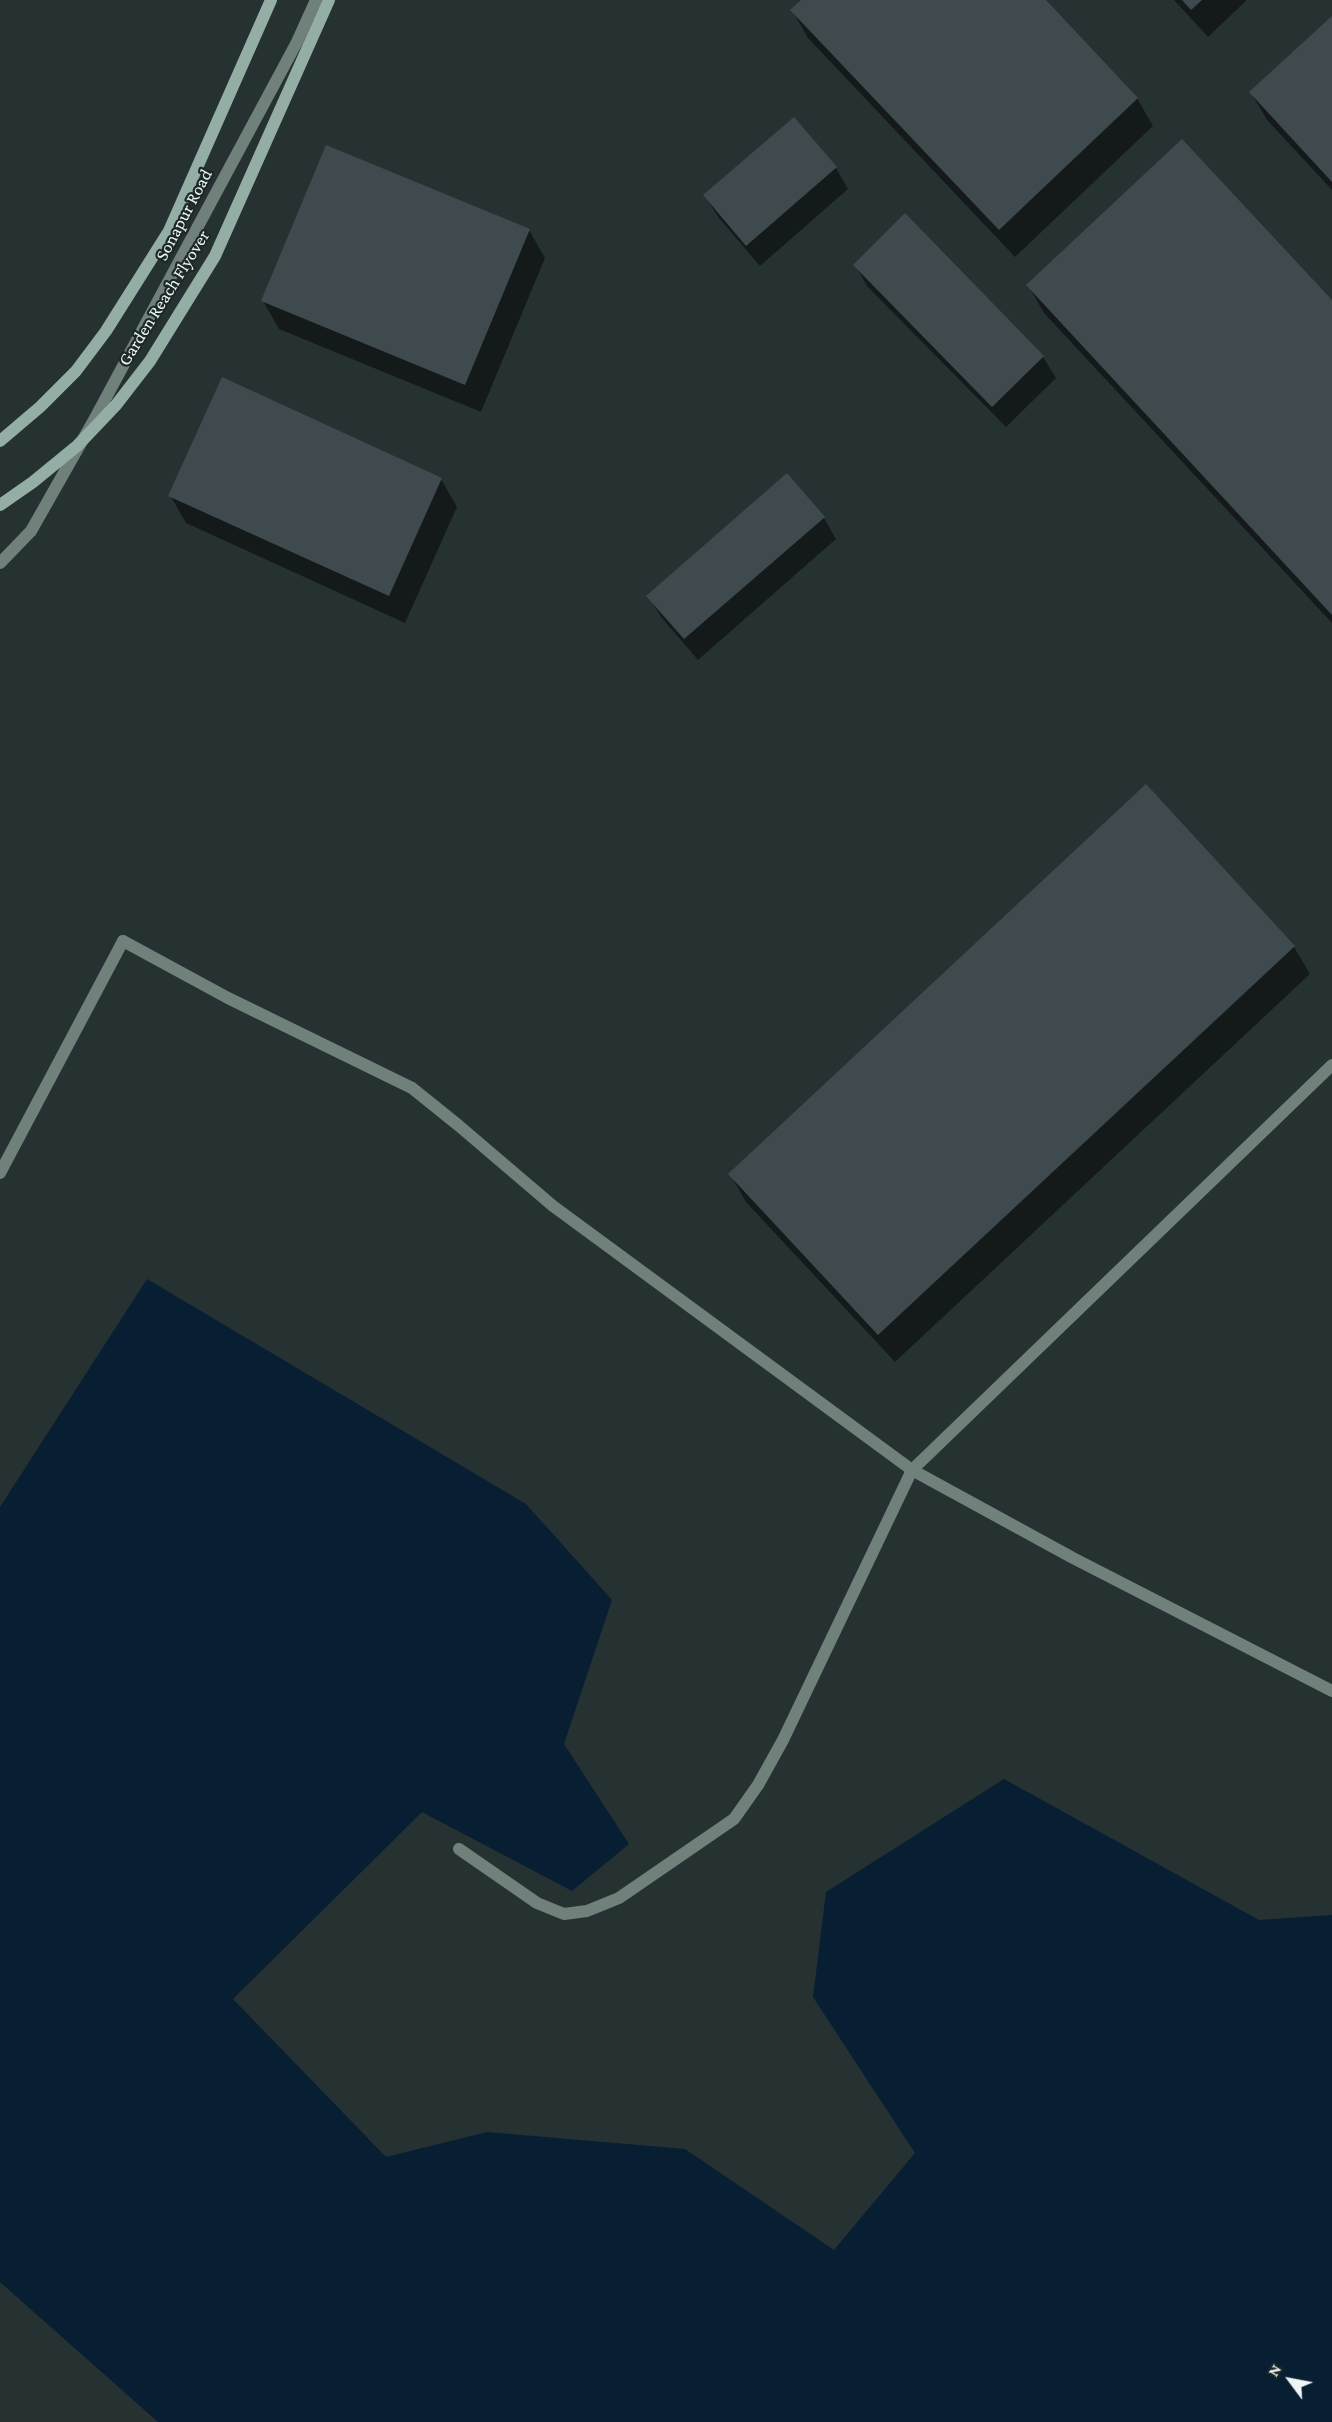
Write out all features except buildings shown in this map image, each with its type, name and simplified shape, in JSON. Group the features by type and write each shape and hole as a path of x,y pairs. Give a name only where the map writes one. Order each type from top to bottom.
{"main road":[{"name":"Garden Reach Flyover","path":"0,441 40,407 76,371 106,331 169,231 271,0"},
{"name":"Garden Reach Flyover","path":"0,505 33,482 77,446 116,405 150,361 215,256 329,0"}],"street":[{"name":"Sonapur Road","path":"0,563 31,531 89,430 297,42 316,0"},
{"path":"0,1173 123,941 228,998 412,1088 553,1206 912,1470 1072,1558 1332,1691"},
{"path":"459,1849 537,1903 564,1914 587,1911 619,1898 734,1819 758,1785 783,1740 912,1470 1332,1065"}],"water":[{"path":"147,1279 526,1504 612,1600 564,1744 629,1844 572,1891 422,1812 233,1999 386,2157 487,2132 685,2149 834,2250 915,2153 813,1997 826,1892 1004,1779 1259,1920 1332,1915 1332,2422 158,2422 0,2282 0,1507"}]}
